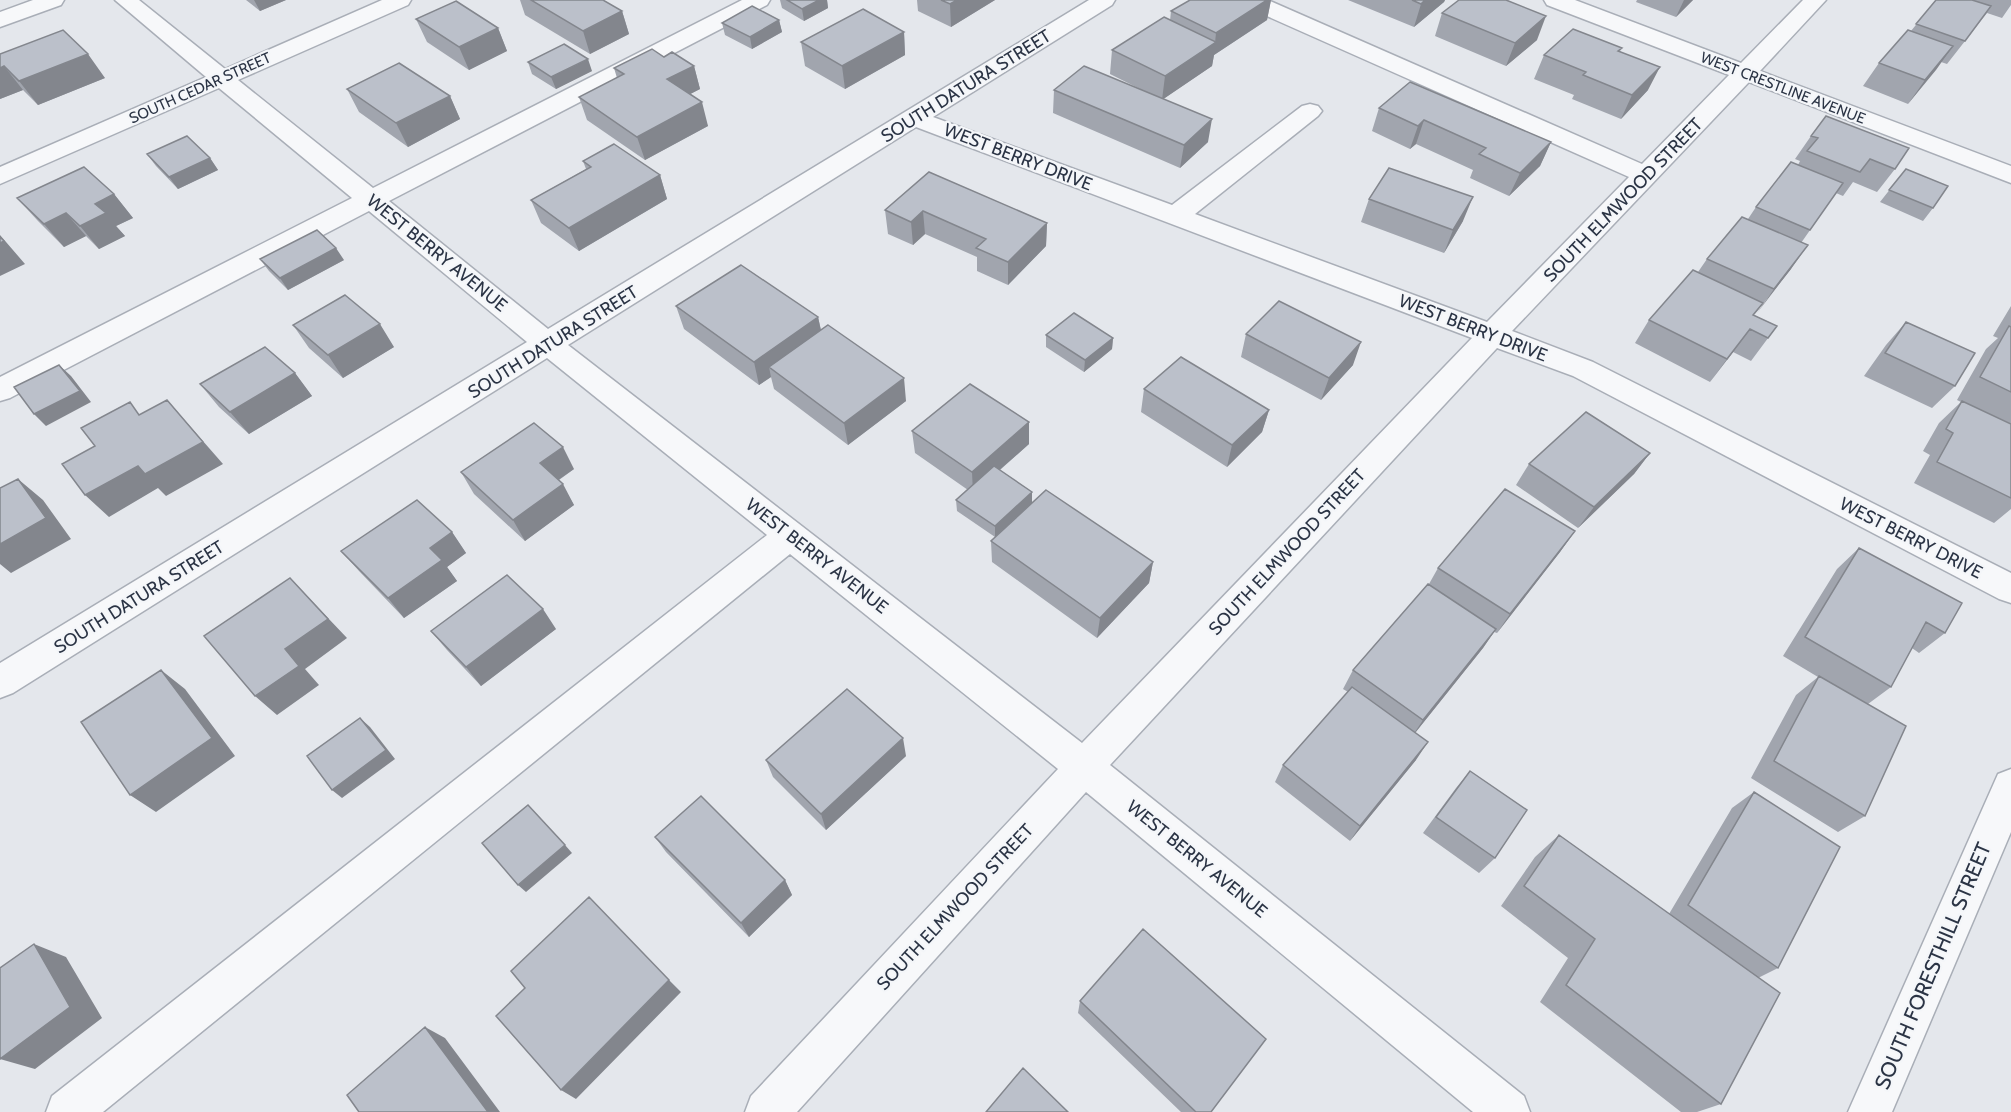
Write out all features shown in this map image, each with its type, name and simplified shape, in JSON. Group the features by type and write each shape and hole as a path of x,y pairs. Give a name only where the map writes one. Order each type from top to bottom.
{"street":[{"path":"0,20 53,0"},
{"name":"WEST BERRY AVENUE","path":"126,0 549,345 1084,767 1508,1112"},
{"name":"SOUTH CEDAR STREET","path":"0,176 400,0"},
{"path":"0,390 759,0"},
{"name":"SOUTH DATURA STREET","path":"0,682 549,345 1104,0"},
{"path":"1250,0 1648,176"},
{"name":"WEST CRESTLINE AVENUE","path":"1555,0 2011,175"},
{"name":"SOUTH ELMWOOD STREET","path":"767,1112 1084,767 1492,336 1815,0"},
{"path":"1175,216 1310,111"},
{"name":"WEST BERRY DRIVE","path":"914,118 1583,369 2011,588"},
{"path":"68,1112 791,535"},
{"name":"SOUTH FORESTHILL STREET","path":"1870,1112 2011,787"}],"building":[{"path":"531,0 603,0 622,11 583,31"},
{"path":"787,0 819,0 802,9"},
{"path":"941,0 957,0 950,4"},
{"path":"1190,0 1267,0 1216,33 1171,11"},
{"path":"1412,0 1425,0 1421,4"},
{"path":"1459,0 1506,0 1546,16 1515,43 1442,13"},
{"path":"1936,0 1972,0 1991,6 1965,41 1916,24"},
{"path":"456,1 498,28 459,47 416,19"},
{"path":"752,6 779,20 750,37 722,23"},
{"path":"863,9 904,32 842,66 801,42"},
{"path":"1164,17 1216,42 1165,76 1112,50"},
{"path":"1573,29 1622,48 1618,51 1660,67 1632,95 1583,75 1586,72 1544,55"},
{"path":"63,30 88,54 19,81 4,66 0,68 0,54"},
{"path":"1908,30 1953,46 1925,80 1879,63"},
{"path":"564,44 588,59 551,77 528,62"},
{"path":"652,49 664,57 672,52 694,66 667,79 702,102 637,137 579,97 624,74 614,68"},
{"path":"399,63 450,96 396,123 347,89"},
{"path":"1084,66 1212,119 1184,145 1054,90"},
{"path":"1410,82 1551,142 1520,173 1479,154 1486,148 1424,120 1418,126 1379,108"},
{"path":"1826,116 1909,148 1895,169 1870,159 1860,172 1807,151 1818,138 1811,136"},
{"path":"187,136 210,158 169,177 147,154"},
{"path":"614,144 660,175 569,228 531,200 591,167 583,161"},
{"path":"1791,162 1843,183 1810,230 1756,207"},
{"path":"84,167 114,194 95,204 106,213 80,226 66,213 44,224 17,198"},
{"path":"1389,168 1473,197 1453,230 1369,199"},
{"path":"1906,169 1948,186 1933,208 1889,190"},
{"path":"929,172 1047,223 1008,262 976,248 986,239 923,211 911,222 885,210"},
{"path":"1742,217 1808,245 1774,289 1707,259"},
{"path":"317,230 336,248 280,278 260,259"},
{"path":"741,265 818,317 754,362 676,306"},
{"path":"1693,270 1763,303 1753,315 1777,326 1768,338 1750,329 1727,359 1649,320"},
{"path":"345,295 380,324 328,355 293,325"},
{"path":"1279,301 1361,342 1329,378 1246,334"},
{"path":"1074,313 1113,338 1085,360 1046,335"},
{"path":"1906,322 1975,353 1955,386 1885,353"},
{"path":"828,325 904,378 844,423 769,367"},
{"path":"2009,326 2011,327 2011,392 1980,377"},
{"path":"265,347 295,373 230,412 200,384"},
{"path":"1181,357 1269,410 1232,445 1144,389"},
{"path":"59,365 80,391 34,414 14,387"},
{"path":"970,384 1029,422 972,472 912,431"},
{"path":"167,400 203,442 145,474 138,466 85,495 62,464 95,446 81,428 130,402 139,415"},
{"path":"1962,401 2011,424 2011,498 1937,462 1953,433 1946,429"},
{"path":"1586,412 1650,453 1594,507 1529,464"},
{"path":"534,423 563,447 540,463 563,484 513,520 461,472"},
{"path":"994,466 1032,492 995,526 956,500"},
{"path":"18,479 46,518 0,544 0,488"},
{"path":"1505,489 1575,531 1510,614 1438,568"},
{"path":"1046,490 1153,562 1100,618 991,541"},
{"path":"417,500 452,532 430,548 442,560 388,598 341,551"},
{"path":"1859,548 1962,603 1945,633 1926,622 1891,687 1805,637"},
{"path":"507,575 543,609 466,667 431,631"},
{"path":"290,578 328,619 285,649 299,666 255,696 204,636"},
{"path":"1428,584 1496,629 1423,720 1353,670"},
{"path":"161,670 212,738 130,795 81,722"},
{"path":"1819,676 1906,726 1865,816 1774,761"},
{"path":"1352,687 1428,742 1360,826 1283,765"},
{"path":"847,689 903,738 821,814 766,760"},
{"path":"360,718 386,750 332,790 307,756"},
{"path":"1470,771 1527,810 1495,858 1436,817"},
{"path":"1754,792 1840,847 1778,968 1688,905"},
{"path":"701,796 785,880 741,923 655,837"},
{"path":"528,805 565,845 518,885 482,843"},
{"path":"1559,835 1780,993 1721,1104 1566,985 1595,939 1524,886"},
{"path":"589,897 669,980 561,1090 496,1016 525,988 511,971"},
{"path":"1143,929 1266,1039 1211,1112 1196,1112 1080,1001"},
{"path":"34,944 70,1007 0,1059 0,968"},
{"path":"425,1027 488,1112 359,1112 347,1095"},
{"path":"1023,1068 1068,1112 986,1112"}]}
